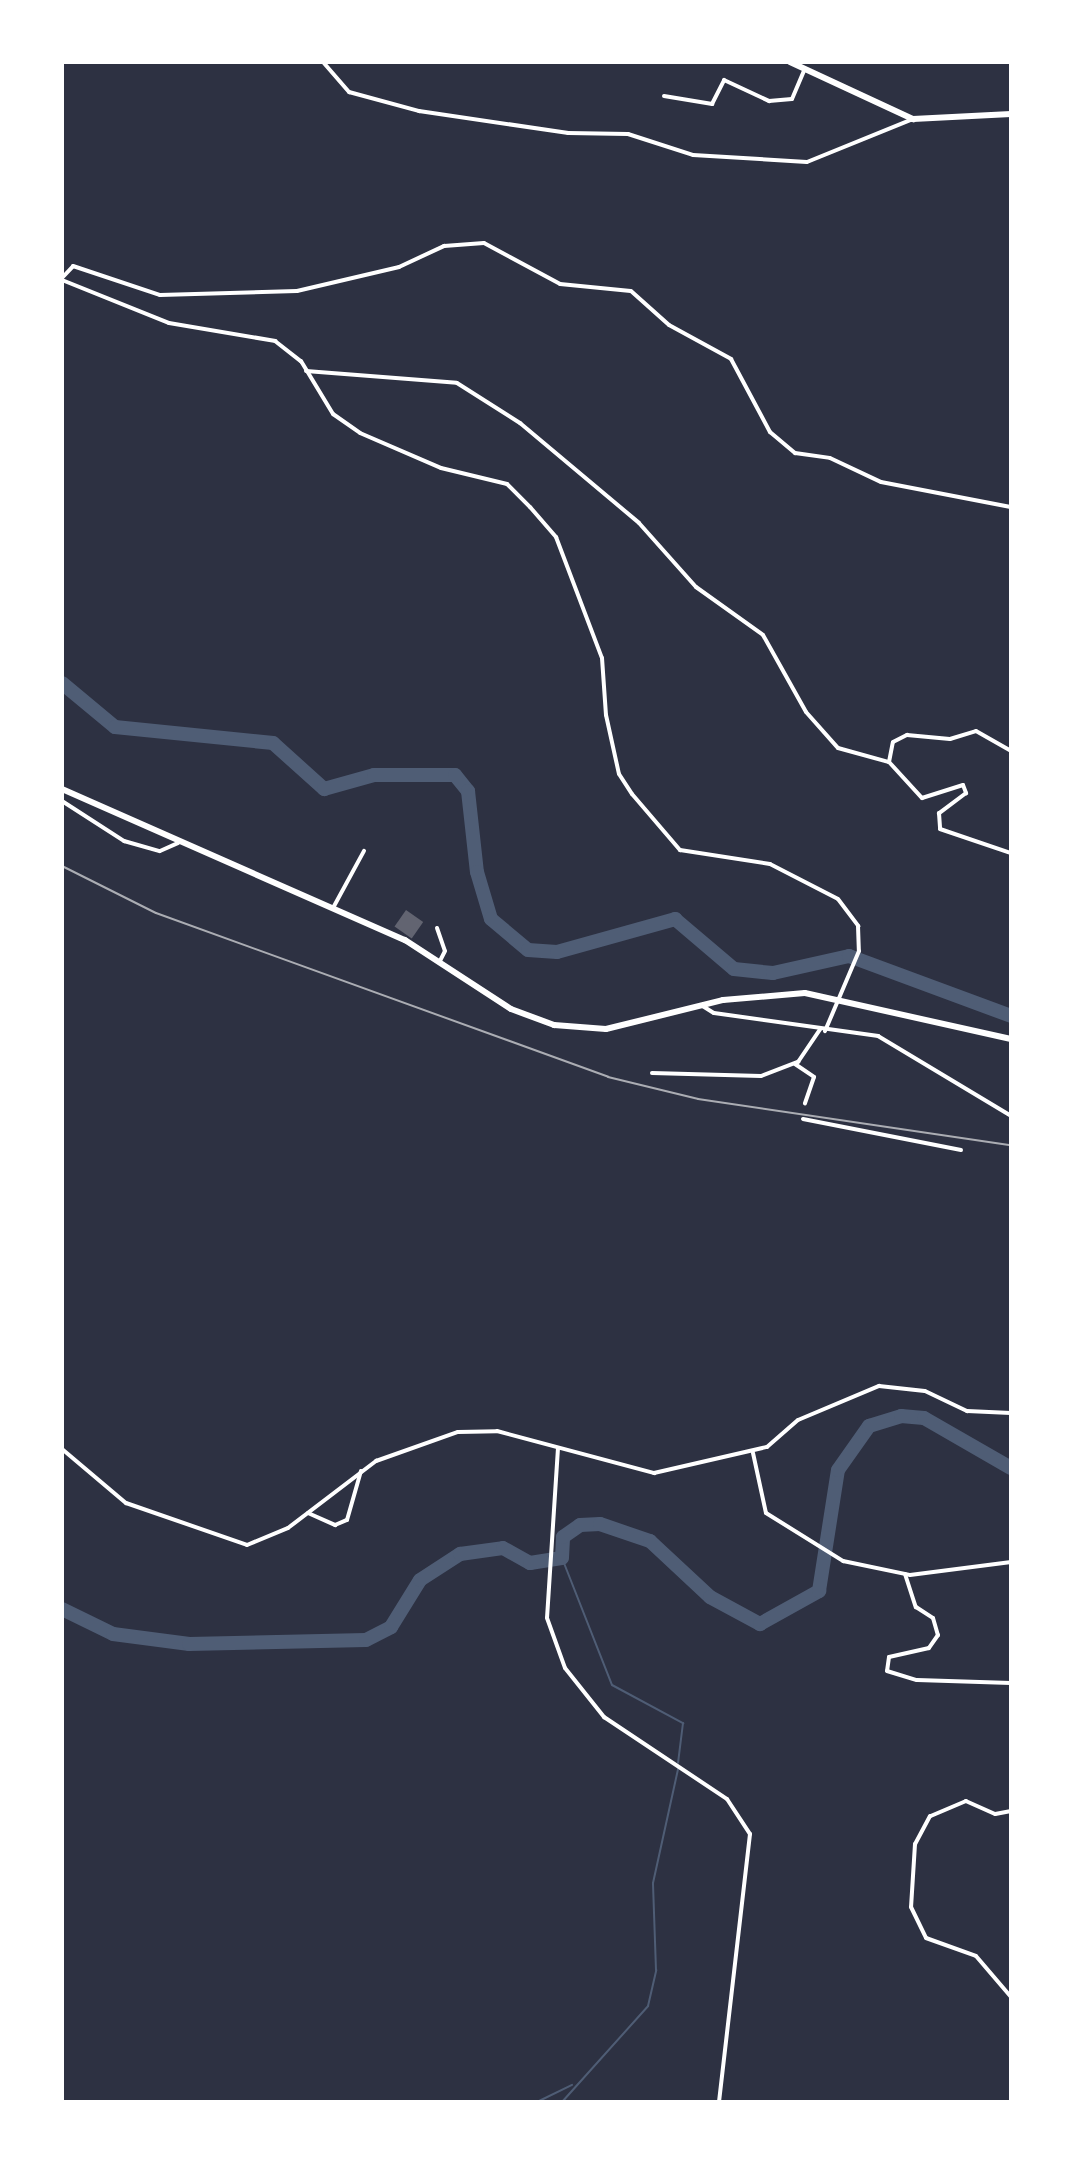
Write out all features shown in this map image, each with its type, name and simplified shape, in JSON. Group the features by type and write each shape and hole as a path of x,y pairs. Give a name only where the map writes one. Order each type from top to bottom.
{"main road":[{"path":"790,62 913,119 1011,114"},
{"path":"62,789 332,910 439,963 511,1009 568,1028 628,1027 701,1005 776,994 836,997 1011,1039"}],"street":[{"path":"323,62 349,92 419,111 568,133 628,134 693,155 807,162 913,119"},
{"path":"664,96 712,104 724,80 769,101 792,99 805,69"},
{"path":"652,1073 748,1078 795,1064 823,1030 845,972 859,951 858,926 838,899 754,859 680,850 632,794 619,774 606,715 602,658 549,526 507,484 441,468 360,433 333,414 306,371 275,341 169,323 62,279 73,266 160,295 297,291 399,267 444,246 484,243 560,284 631,291 669,325 731,359 770,432 795,453 830,458 881,482 1011,507"},
{"path":"306,371 457,383 520,423 639,523 696,587 763,635 824,735 849,754 889,762 922,798 963,785 966,793 939,813 940,829 1011,853"},
{"path":"889,762 893,742 907,735 950,739 976,731 1011,751"},
{"path":"62,801 124,841 160,851 178,843"},
{"path":"332,910 364,851"},
{"path":"437,928 445,951 439,963"},
{"path":"701,1005 714,1013 891,1041 974,1100 1011,1116"},
{"path":"795,1064 814,1077 805,1103"},
{"path":"803,1119 961,1150"},
{"path":"62,1449 126,1503 222,1541 272,1538 361,1471 458,1432 497,1431 654,1473 753,1453 798,1420 879,1386 925,1391 967,1411 1011,1413"},
{"path":"558,1448 547,1572 547,1618 579,1694 727,1799 750,1834 719,2102"},
{"path":"753,1453 766,1513 836,1557 905,1574 1011,1562"},
{"path":"308,1512 335,1525 347,1520 361,1471"},
{"path":"905,1574 916,1607 933,1618 938,1635 929,1648 889,1657 887,1671 917,1680 1011,1683"},
{"path":"1011,1811 995,1814 966,1801 930,1816 915,1844 911,1907 926,1938 976,1956 1011,1997"}],"building":[{"path":"406,910 423,922 412,938 395,926"}],"waterway":[{"path":"62,683 115,727 273,743 324,789 374,775 455,775 468,791 477,872 491,919 528,950 557,952 675,919 734,969 773,973 849,956 1011,1016"},
{"path":"62,1609 113,1634 189,1644 366,1640 391,1627 420,1580 460,1554 503,1548 530,1563 562,1558 563,1537 580,1525 600,1524 650,1541 710,1597 760,1624 819,1591 838,1470 869,1426 901,1416 924,1418 1011,1468"},
{"path":"562,1558 612,1685 683,1723 678,1763"},
{"path":"562,2102 648,2006 656,1970 653,1883 678,1769"},
{"path":"537,2102 572,2085"}],"railway":[{"path":"62,866 156,913 608,1077 698,1099 1011,1145"}]}
